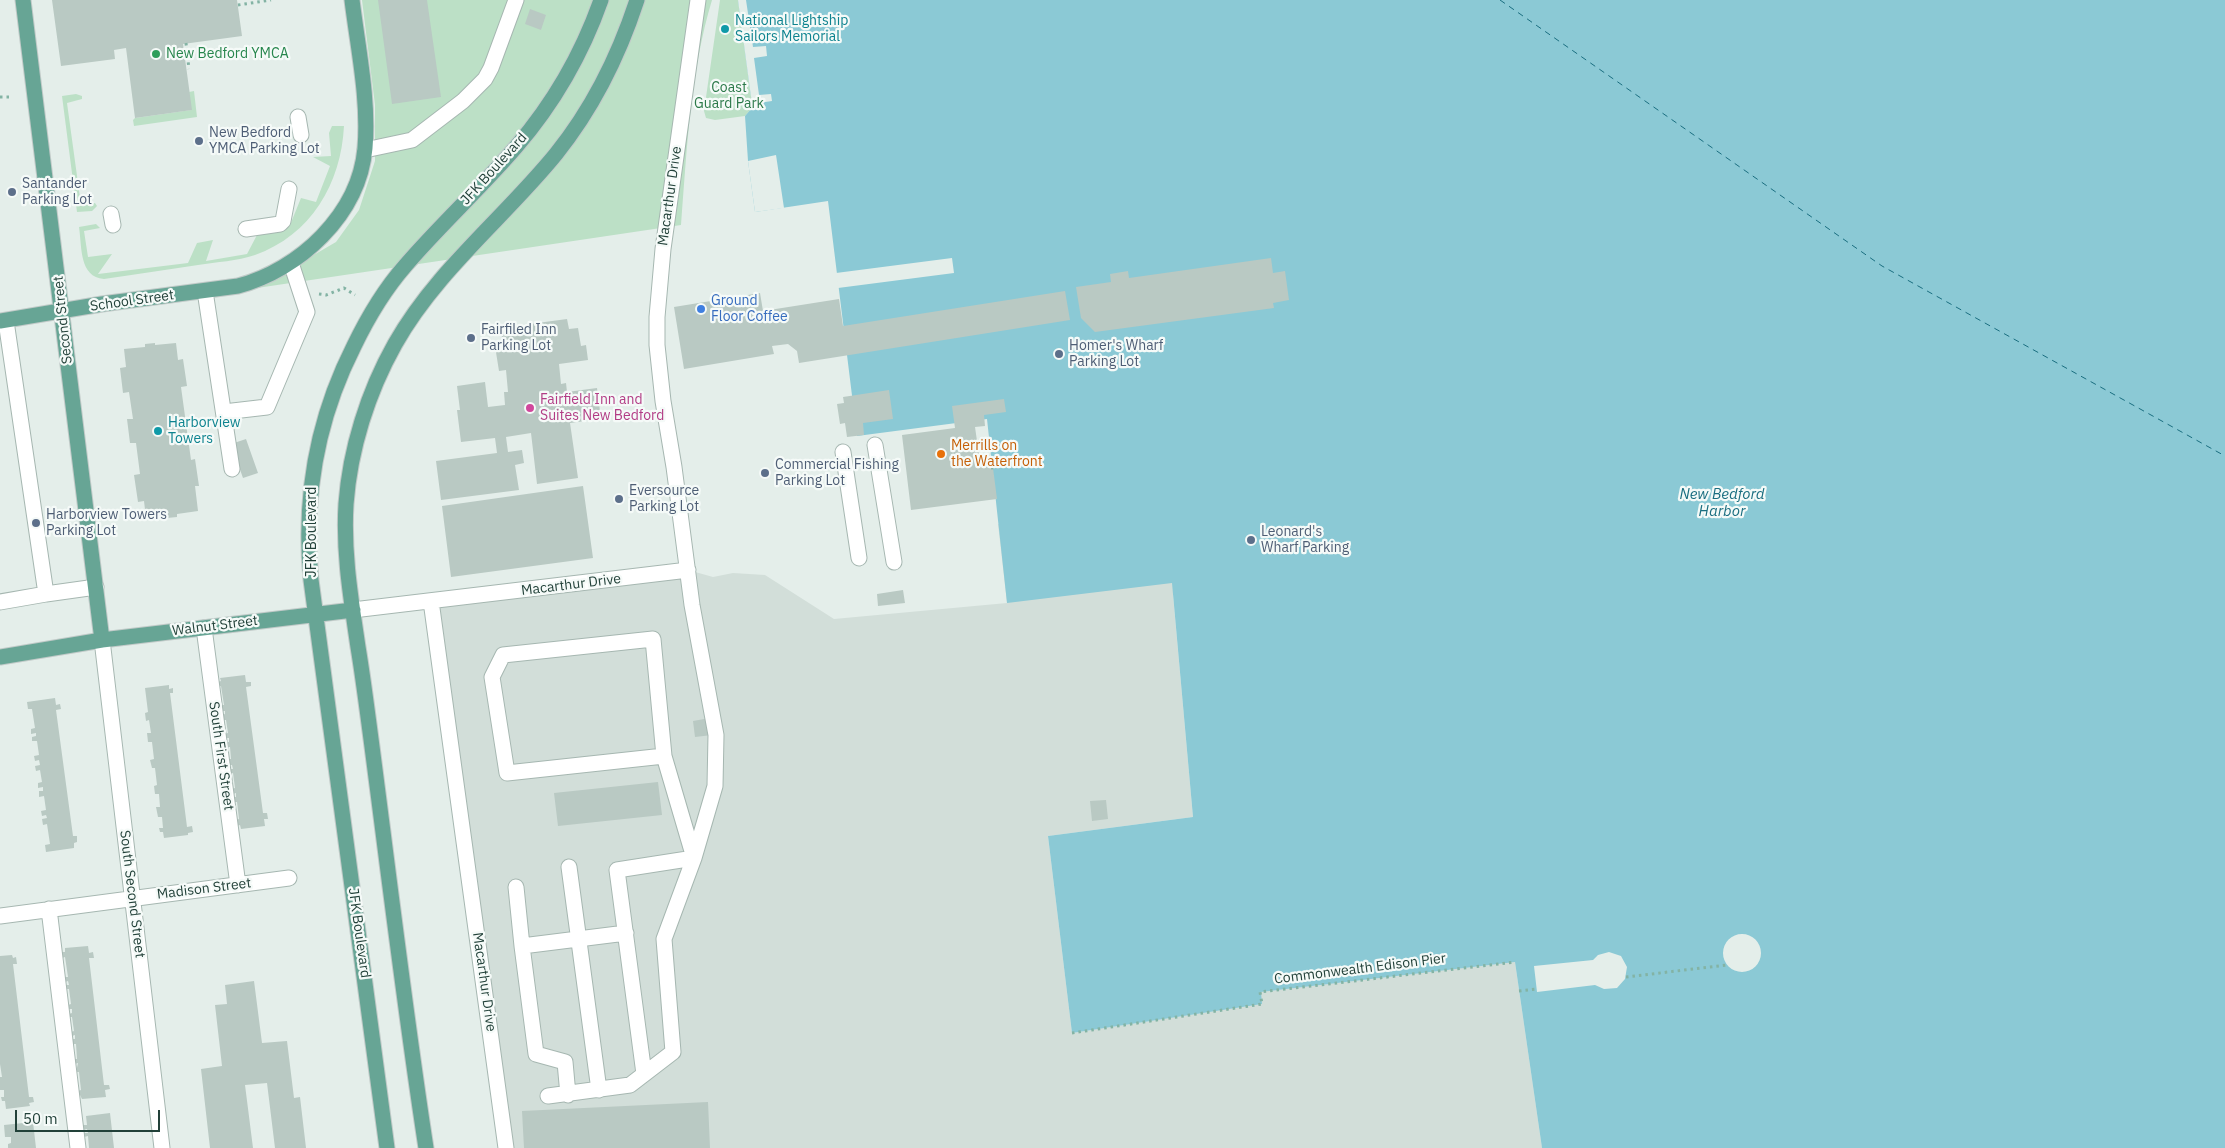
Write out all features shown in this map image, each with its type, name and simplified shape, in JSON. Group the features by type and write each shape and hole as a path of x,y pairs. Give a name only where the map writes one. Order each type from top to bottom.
{"main road":[{"name":"Second Street","path":"23,0 102,640"},
{"name":"School Street","path":"3,321 102,304 206,291 257,281 291,263 319,240 334,221 356,182 365,150 365,108 352,0"},
{"name":"JFK Boulevard","path":"387,1148 315,614 310,566 311,482 324,418 340,373 367,321 404,266 516,147 555,96 586,38 600,0"},
{"path":"426,1148 346,564 345,521 349,476 361,425 381,372 409,321 442,278 556,154 575,129 592,103 618,51 637,0"},
{"name":"Walnut Street","path":"0,657 102,640 353,610"}],"street":[{"path":"365,150 412,140 464,101 485,78 491,68 516,0"},
{"name":"Macarthur Drive","path":"506,1148 431,601 688,570 659,368 657,317 663,249 698,0"},
{"path":"298,117 301,135"},
{"path":"246,229 280,224 283,220 289,188"},
{"path":"224,412 267,407 307,312 291,263"},
{"path":"206,291 232,469"},
{"path":"3,321 46,594"},
{"path":"874,445 894,562"},
{"path":"843,452 858,558"},
{"path":"548,1096 568,1095 630,1084 673,1052 664,939 694,858 715,786 716,735 692,605 688,570"},
{"path":"0,602 96,587"},
{"name":"Walnut Street","path":"353,610 431,601"},
{"name":"South First Street","path":"204,628 238,885"},
{"path":"664,756 507,773 492,677 503,655 653,639 664,756 694,858"},
{"name":"South Second Street","path":"102,640 162,1148"},
{"path":"644,1074 617,870 694,858"},
{"path":"569,867 599,1090"},
{"name":"Madison Street","path":"0,916 289,878"},
{"path":"516,887 536,1054 565,1062 568,1095"},
{"path":"49,909 78,1148"},
{"path":"522,946 626,934"}],"path":[{"path":"238,5 271,0"},
{"path":"186,43 189,69"},
{"path":"0,97 12,97"},
{"path":"316,293 326,295 344,288 356,295"},
{"path":"991,468 1039,463"},
{"path":"1005,466 1010,466"},
{"name":"Commonwealth Edison Pier","path":"1072,1034 1262,1004 1260,992 1516,962"},
{"path":"1626,977 1727,965"},
{"path":"1519,991 1537,990"}],"shaded area":[{"path":"1494,465 1173,595 1193,817 1048,836 1072,1033 1262,1004 1260,992 1515,962 1542,1148 506,1148 431,601 688,570 713,577 733,573 765,575 834,619 1007,603 998,524"}],"green space":[{"path":"362,0 712,0 699,55 690,112 681,225 257,288 336,242 359,210 375,161 375,105"},
{"name":"Coast Guard Park","path":"720,0 738,0 752,104 751,109 745,116 715,120 706,118 704,111"},
{"path":"194,91 197,117 134,126 133,120 135,118 191,110 189,92"},
{"path":"76,94 82,96 82,99 67,103 81,205 95,203 97,206 92,211 77,212 62,96"},
{"path":"332,126 344,126 337,168 329,187 307,221 292,235 275,246 241,259 104,279 90,273 86,267 83,260 79,227 96,224 100,228 84,231 88,257 112,254 98,274 188,263 197,243 213,240 206,261 247,254 257,235 290,225 301,198 316,202 330,166 313,157 331,156 329,133"}],"water":[{"name":"New Bedford Harbor","path":"738,0 2225,0 2225,1148 1542,1148 1515,962 1261,992 1262,1004 1072,1033 1048,836 1193,817 1172,583 1007,603 987,419 857,436 828,201 755,212 748,161 745,116 751,109 752,104"}],"pier":[{"path":"738,0 746,0 753,47 766,46 767,56 754,58 759,95 771,94 772,101 752,104"},
{"path":"776,155 784,208 755,212 748,161"},
{"path":"952,258 954,273 838,288 836,273"},
{"path":"1742,934 1755,940 1761,953 1755,966 1742,972 1729,966 1723,953 1729,940"},
{"path":"1609,952 1621,956 1627,967 1625,979 1617,988 1604,989 1595,985 1537,992 1534,966 1593,960 1598,955"}],"building":[{"name":"New Bedford YMCA","path":"52,0 237,0 242,36 183,44 192,110 135,118 126,48 114,50 115,59 61,66"},
{"path":"378,0 427,0 441,97 392,104"},
{"path":"530,9 546,15 541,30 525,24"},
{"path":"1271,258 1273,273 1285,271 1289,300 1273,303 1274,308 1095,332 1081,318 1076,287 1111,282 1110,274 1128,271 1129,278"},
{"path":"1065,291 1070,320 799,363 797,351 788,344 772,346 774,354 684,369 674,307 760,293 763,311 839,299 843,326"},
{"name":"Fairfield Inn and Suites New Bedford","path":"567,319 569,329 578,328 581,346 586,345 588,360 559,364 561,384 566,383 567,392 597,388 601,419 570,423 578,478 537,484 531,433 506,437 508,452 522,450 524,463 515,465 519,490 441,500 436,461 497,453 495,438 461,442 457,410 460,410 457,386 485,382 488,407 505,405 504,392 508,392 506,370 499,371 495,346 503,345 501,332 530,328 530,324"},
{"name":"Harborview Towers","path":"155,343 155,345 176,343 178,360 183,359 187,386 181,387 191,460 195,459 199,486 195,486 198,511 177,514 177,517 167,518 167,516 146,518 144,501 138,502 134,475 140,474 136,443 130,443 127,419 133,419 129,392 123,393 120,368 126,367 124,349 145,347 145,344"},
{"path":"889,390 893,419 863,423 864,435 847,437 845,423 840,424 837,404 844,403 843,397"},
{"name":"Merrills on the Waterfront","path":"1004,399 1006,412 984,415 985,426 975,427 979,455 989,454 997,499 911,510 902,435 955,428 952,406"},
{"path":"246,439 258,473 243,478 231,444"},
{"path":"583,486 593,558 451,577 442,506"},
{"path":"903,590 905,603 878,606 877,594"},
{"path":"245,675 246,682 251,682 251,686 246,687 263,813 267,813 268,819 264,819 265,826 241,829 240,825 237,826 236,820 239,819 237,802 234,802 233,797 236,797 236,793 233,794 232,789 235,788 233,773 230,774 229,769 233,769 232,765 229,765 228,759 231,759 230,747 226,747 226,742 229,742 229,738 225,738 224,734 228,733 226,720 223,720 222,715 225,714 225,711 221,711 221,705 224,705 221,686 218,687 218,682 221,681 220,678"},
{"path":"169,685 169,689 173,688 173,693 170,693 187,827 192,826 193,832 188,833 188,835 164,838 163,832 160,832 159,828 163,828 162,817 158,817 156,807 160,807 159,794 155,794 154,786 157,785 155,768 152,768 150,760 154,759 152,742 148,742 147,733 151,733 149,720 146,721 145,713 148,712 145,688"},
{"path":"55,698 56,705 60,704 61,709 56,710 73,836 77,836 77,842 74,843 74,848 46,852 45,845 50,844 47,824 43,825 42,819 47,818 46,815 42,816 41,811 46,810 44,796 39,797 39,791 43,791 43,787 38,788 38,783 42,782 40,770 36,771 35,766 40,765 39,760 35,761 34,756 39,755 37,741 32,741 32,737 36,736 36,733 31,734 31,729 35,728 32,709 28,709 27,702"},
{"path":"710,718 712,735 695,737 693,721"},
{"path":"658,782 662,815 558,826 554,793"},
{"path":"1106,800 1108,819 1092,821 1090,801"},
{"path":"88,946 89,953 93,952 94,958 89,958 104,1085 109,1085 110,1089 105,1090 106,1097 82,1099 78,1091 81,1090 79,1072 76,1072 78,1063 75,1064 74,1059 77,1059 76,1044 73,1044 72,1039 75,1039 75,1035 72,1036 71,1032 74,1031 72,1017 69,1017 72,1009 68,1009 68,1005 71,1004 69,989 66,989 65,985 69,985 68,981 65,982 64,977 68,977 65,957 62,958 61,952 65,952 65,948"},
{"path":"12,955 13,958 16,957 17,964 13,964 29,1097 33,1097 34,1102 29,1103 30,1106 6,1109 5,1101 2,1101 1,1097 4,1097 4,1090 0,1090 0,1077 2,1077 0,1064 0,956"},
{"path":"254,981 262,1043 287,1041 294,1098 300,1097 306,1148 275,1148 267,1083 245,1085 253,1148 210,1148 201,1069 222,1066 215,1005 227,1004 225,985"},
{"path":"708,1102 710,1148 524,1148 522,1111"},
{"path":"110,1113 114,1148 89,1148 88,1136 84,1137 84,1133 88,1133 87,1129 83,1130 83,1125 87,1125 86,1116"},
{"path":"33,1122 36,1148 8,1148 8,1144 11,1143 11,1137 5,1137 4,1125"}],"ferry route":[{"path":"1500,0 1882,266 2225,456"}],"place":[{"name":"National Lightship Sailors Memorial","path":"725,29"},
{"name":"New Bedford YMCA","path":"156,54"},
{"name":"New Bedford YMCA Parking Lot","path":"199,141"},
{"name":"Santander Parking Lot","path":"12,192"},
{"name":"Ground Floor Coffee","path":"701,309"},
{"name":"Fairfiled Inn Parking Lot","path":"471,338"},
{"name":"Homer's Wharf Parking Lot","path":"1059,354"},
{"name":"Fairfield Inn and Suites New Bedford","path":"530,408"},
{"name":"Harborview Towers","path":"158,431"},
{"name":"Merrills on the Waterfront","path":"941,454"},
{"name":"Commercial Fishing Parking Lot","path":"765,473"},
{"name":"Eversource Parking Lot","path":"619,499"},
{"name":"Harborview Towers Parking Lot","path":"36,523"},
{"name":"Leonard's Wharf Parking","path":"1251,540"}]}
